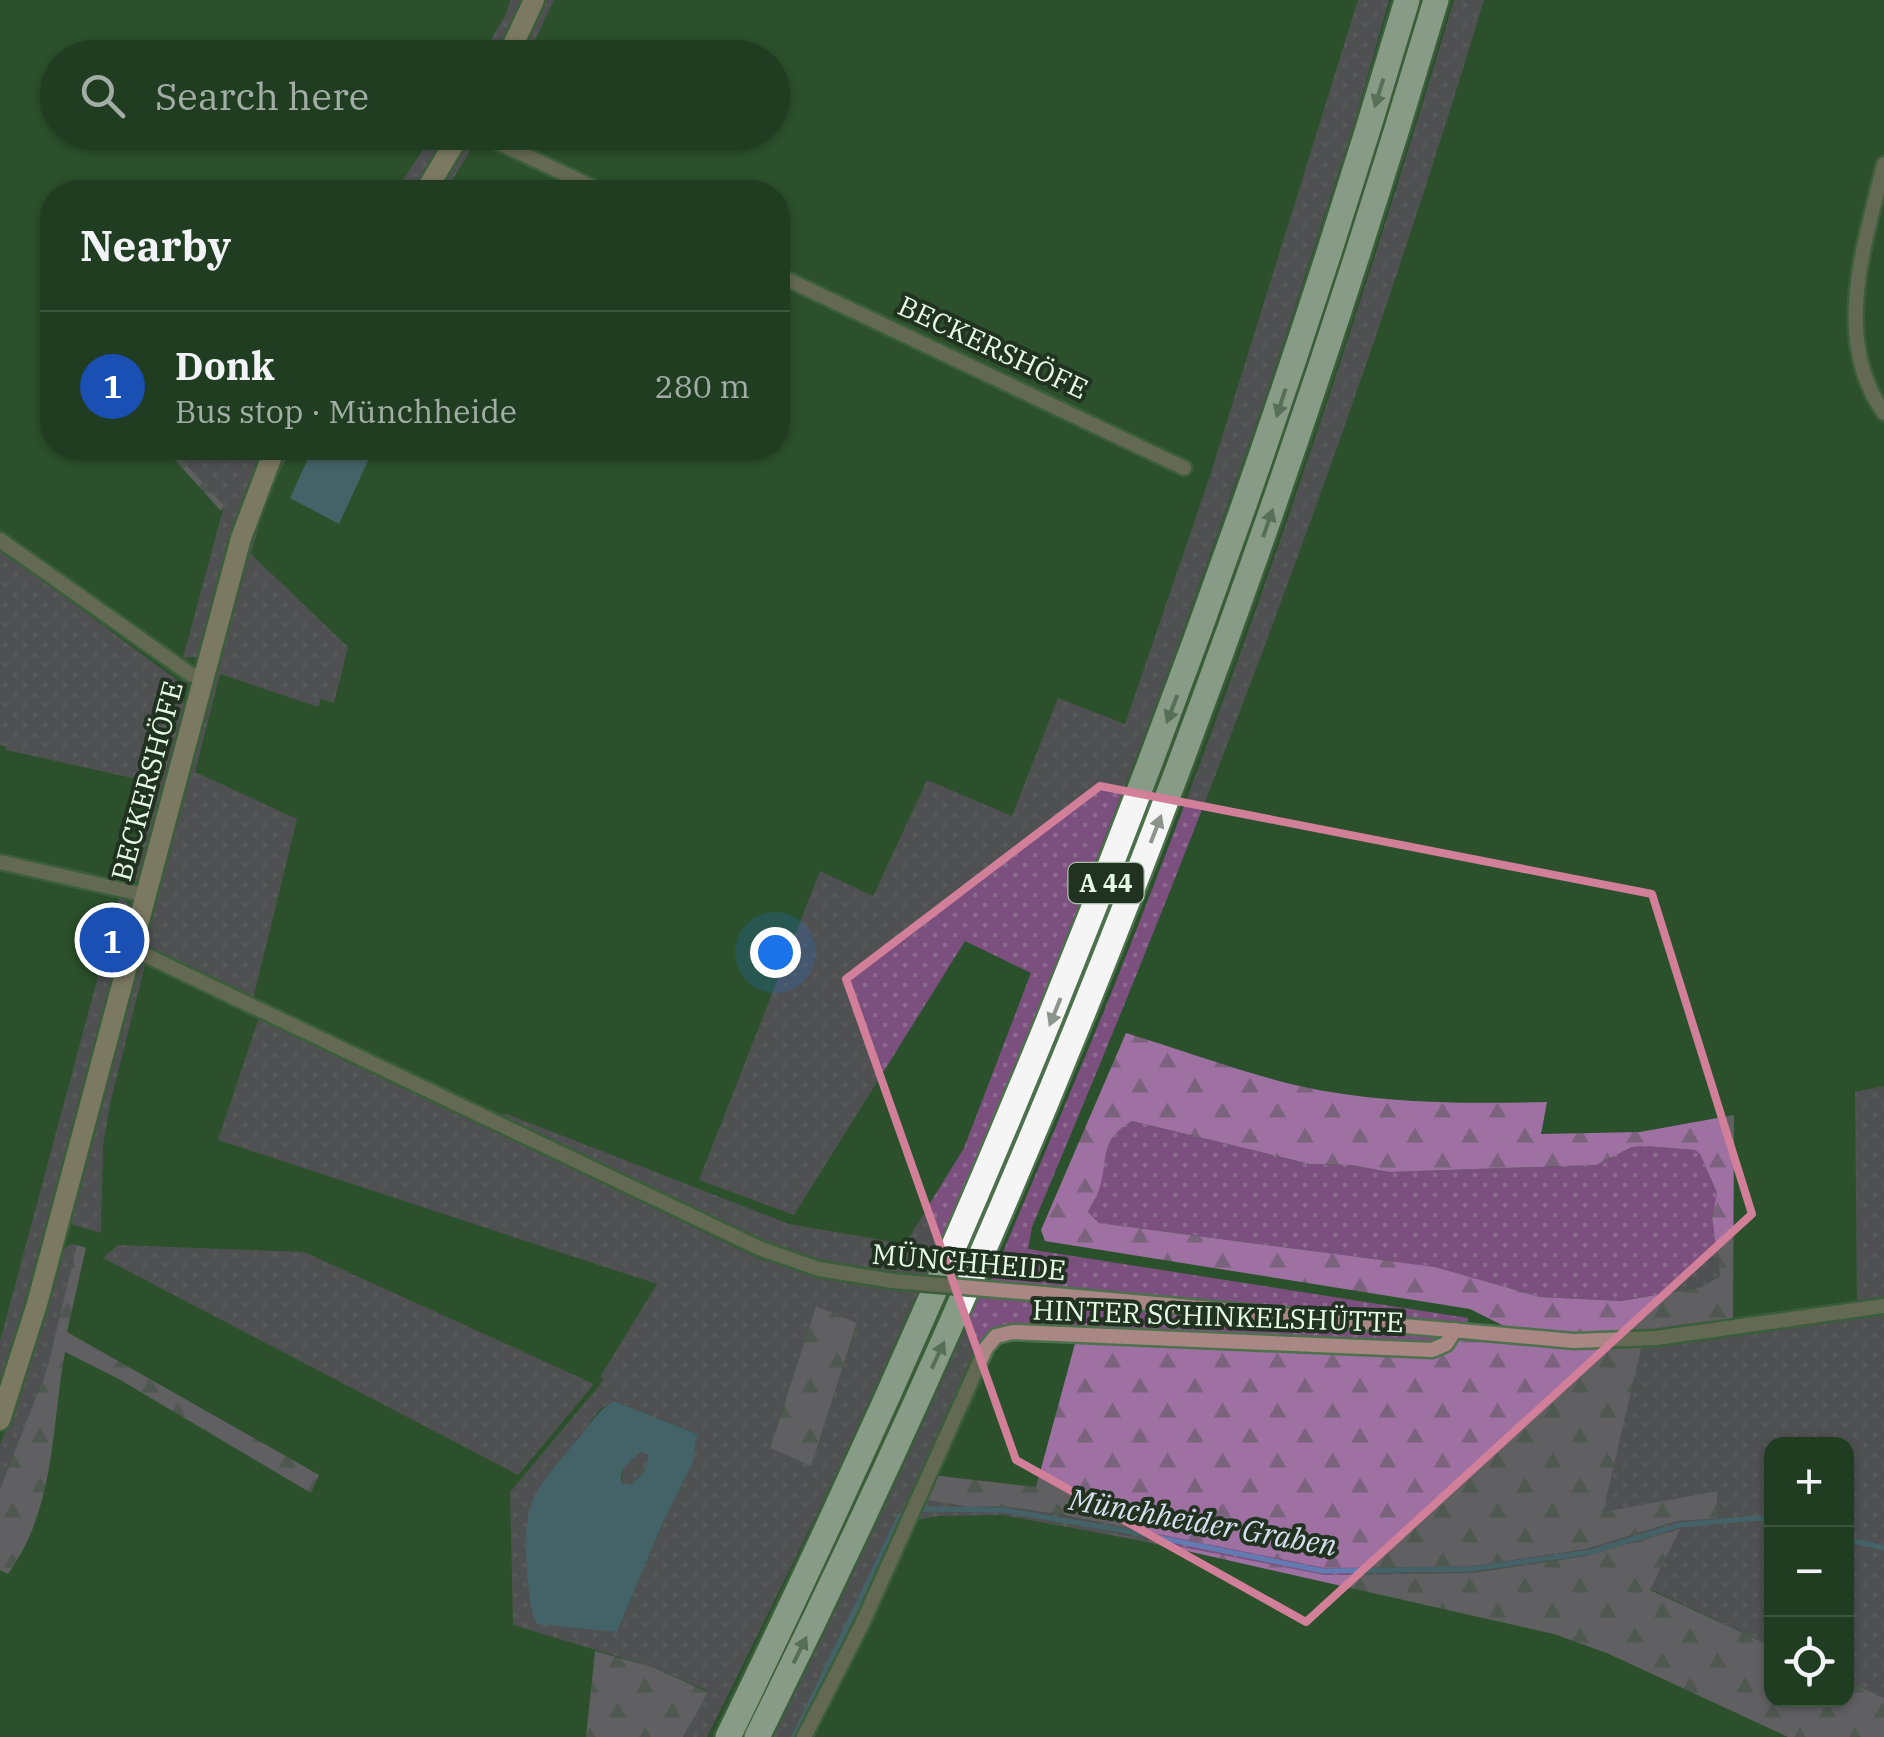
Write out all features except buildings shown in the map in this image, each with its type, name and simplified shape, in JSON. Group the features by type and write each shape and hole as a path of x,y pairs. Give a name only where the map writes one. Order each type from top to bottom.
{"highway":[{"name":"A 44","path":"728,1737 912,1347 1103,891 1268,442 1407,0"},
{"name":"A 44","path":"757,1737 955,1319 1145,857 1254,564 1323,362 1436,0"}],"street":[{"path":"515,40 534,0"},
{"path":"432,180 450,150"},
{"path":"514,150 578,180"},
{"path":"1884,164 1857,275 1855,337 1874,399 1884,413"},
{"name":"BECKERSHÖFE","path":"790,282 1184,468"},
{"name":"BECKERSHÖFE","path":"0,1420 37,1304 125,945 145,896 246,524 270,460"},
{"path":"0,540 190,674 203,678"},
{"path":"0,862 145,896"},
{"name":"MÜNCHHEIDE","path":"125,945 759,1248 820,1269 893,1281 1574,1341 1656,1338 1884,1306"},
{"name":"HINTER SCHINKELSHÜTTE","path":"804,1737 862,1624 986,1348 996,1336 1013,1332 1432,1350 1446,1344 1455,1330"}],"highlighted area":[{"path":"1100,786 1652,894 1752,1214 1306,1622 1016,1460 846,979"}],"shaded area":[{"path":"510,0 526,0 507,40 491,40"},
{"path":"543,0 554,0 535,40 526,40"},
{"path":"1358,0 1389,0 1353,127 1267,393 1163,687 1049,982 894,1358 707,1737 683,1737 708,1691 652,1667 513,1625 510,1492 599,1386 603,1379 600,1377 657,1284 218,1140 259,1017 759,1259 816,1275 892,1274 761,1244 494,1115 507,1114 789,1224 905,1244 964,1148 1031,973 965,941 794,1215 699,1180 820,871 873,896 927,780 1012,816 1058,698 1125,724 1210,476","holes":["816,1307 857,1324 811,1466 770,1447","614,1401 697,1434 693,1462 617,1632 583,1433 599,1410"]},
{"path":"1454,0 1484,0 1384,312 1275,620 1157,924 1032,1227 1028,1249 1468,1318 1467,1325 1021,1285 1015,1299 1442,1336 1437,1346 993,1327 873,1589 800,1737 772,1737 872,1530 967,1315 992,1278 1155,882 1292,507"},
{"path":"423,150 442,150 424,180 403,180"},
{"path":"463,150 471,150 452,180 444,180"},
{"path":"182,460 261,460 235,526 200,652 196,657 183,658 224,506"},
{"path":"280,460 286,460 269,490 251,554 348,647 334,703 321,699 318,707 220,674 195,772 297,819 253,999 150,949 142,939 242,555"},
{"path":"0,549 178,681 183,689 184,708 140,879 129,886 155,783 6,750 6,746 0,745"},
{"path":"120,895 132,907 0,1394 0,1341"},
{"path":"146,961 103,1146 101,1233 70,1224 69,1211 134,966"},
{"path":"1884,1086 1884,1298 1857,1301 1855,1092"},
{"path":"1132,1121 1310,1164 1351,1165 1389,1172 1596,1165 1632,1147 1695,1150 1717,1193 1712,1217 1720,1276 1702,1287 1622,1301 1540,1297 1434,1267 1099,1223 1088,1212 1097,1193 1106,1151 1114,1136"},
{"path":"77,1245 47,1369 0,1489 0,1444 62,1250"},
{"path":"118,1245 304,1252 594,1384 518,1475 103,1258"},
{"path":"1884,1312 1884,1698 1854,1684 1854,1437 1764,1437 1764,1643 1650,1589 1678,1530 1586,1556 1472,1573 1325,1575 1002,1515 939,1516 912,1521 922,1499 1070,1516 1586,1549 1677,1521 1717,1517 1716,1491 1602,1513 1642,1345"},
{"path":"641,1452 649,1455 644,1472 632,1484 622,1484 623,1468"}],"green space":[{"path":"175,460 182,460 224,506 221,511"},
{"path":"1126,1033 1252,1073 1326,1091 1420,1101 1547,1102 1541,1134 1640,1132 1734,1115 1733,1319 1602,1337 1506,1327 1470,1309 1045,1241 1041,1230","holes":["1132,1121 1310,1164 1351,1165 1389,1172 1596,1165 1632,1147 1695,1150 1717,1193 1712,1217 1720,1276 1702,1287 1622,1301 1540,1297 1435,1267 1099,1223 1088,1212 1099,1190 1109,1143"]},
{"path":"77,1245 86,1248 67,1332 319,1475 311,1493 117,1378 65,1352 49,1467 35,1522 8,1574 0,1570 0,1489 47,1369"},
{"path":"816,1306 857,1323 811,1466 770,1448"},
{"path":"1465,1337 1601,1349 1642,1345 1603,1512 1717,1491 1717,1518 1677,1521 1586,1549 1472,1566 1325,1568 1070,1516 922,1499 932,1475 1036,1487 1076,1340 1428,1355 1440,1354"},
{"path":"1090,1529 1325,1575 1472,1573 1586,1556 1680,1529 1650,1590 1764,1643 1764,1707 1854,1707 1854,1684 1884,1698 1884,1737 1788,1737 1609,1654 1554,1634"},
{"path":"595,1651 652,1667 708,1692 683,1737 586,1737"}],"water":[{"path":"307,460 368,460 339,524 290,498"},
{"path":"614,1401 697,1434 693,1462 617,1632 537,1624 527,1571 529,1512 550,1473","holes":["641,1452 649,1455 644,1472 632,1484 622,1484 621,1474 626,1466"]}],"waterway":[{"name":"Münchheider Graben","path":"923,1509 1003,1510 1323,1571 1472,1569 1591,1552 1679,1525 1764,1519"},
{"name":"Münchheider Graben","path":"794,1737 900,1516"},
{"name":"Münchheider Graben","path":"1854,1541 1884,1548"}],"place":[{"name":"Donk","path":"112,940"}]}
